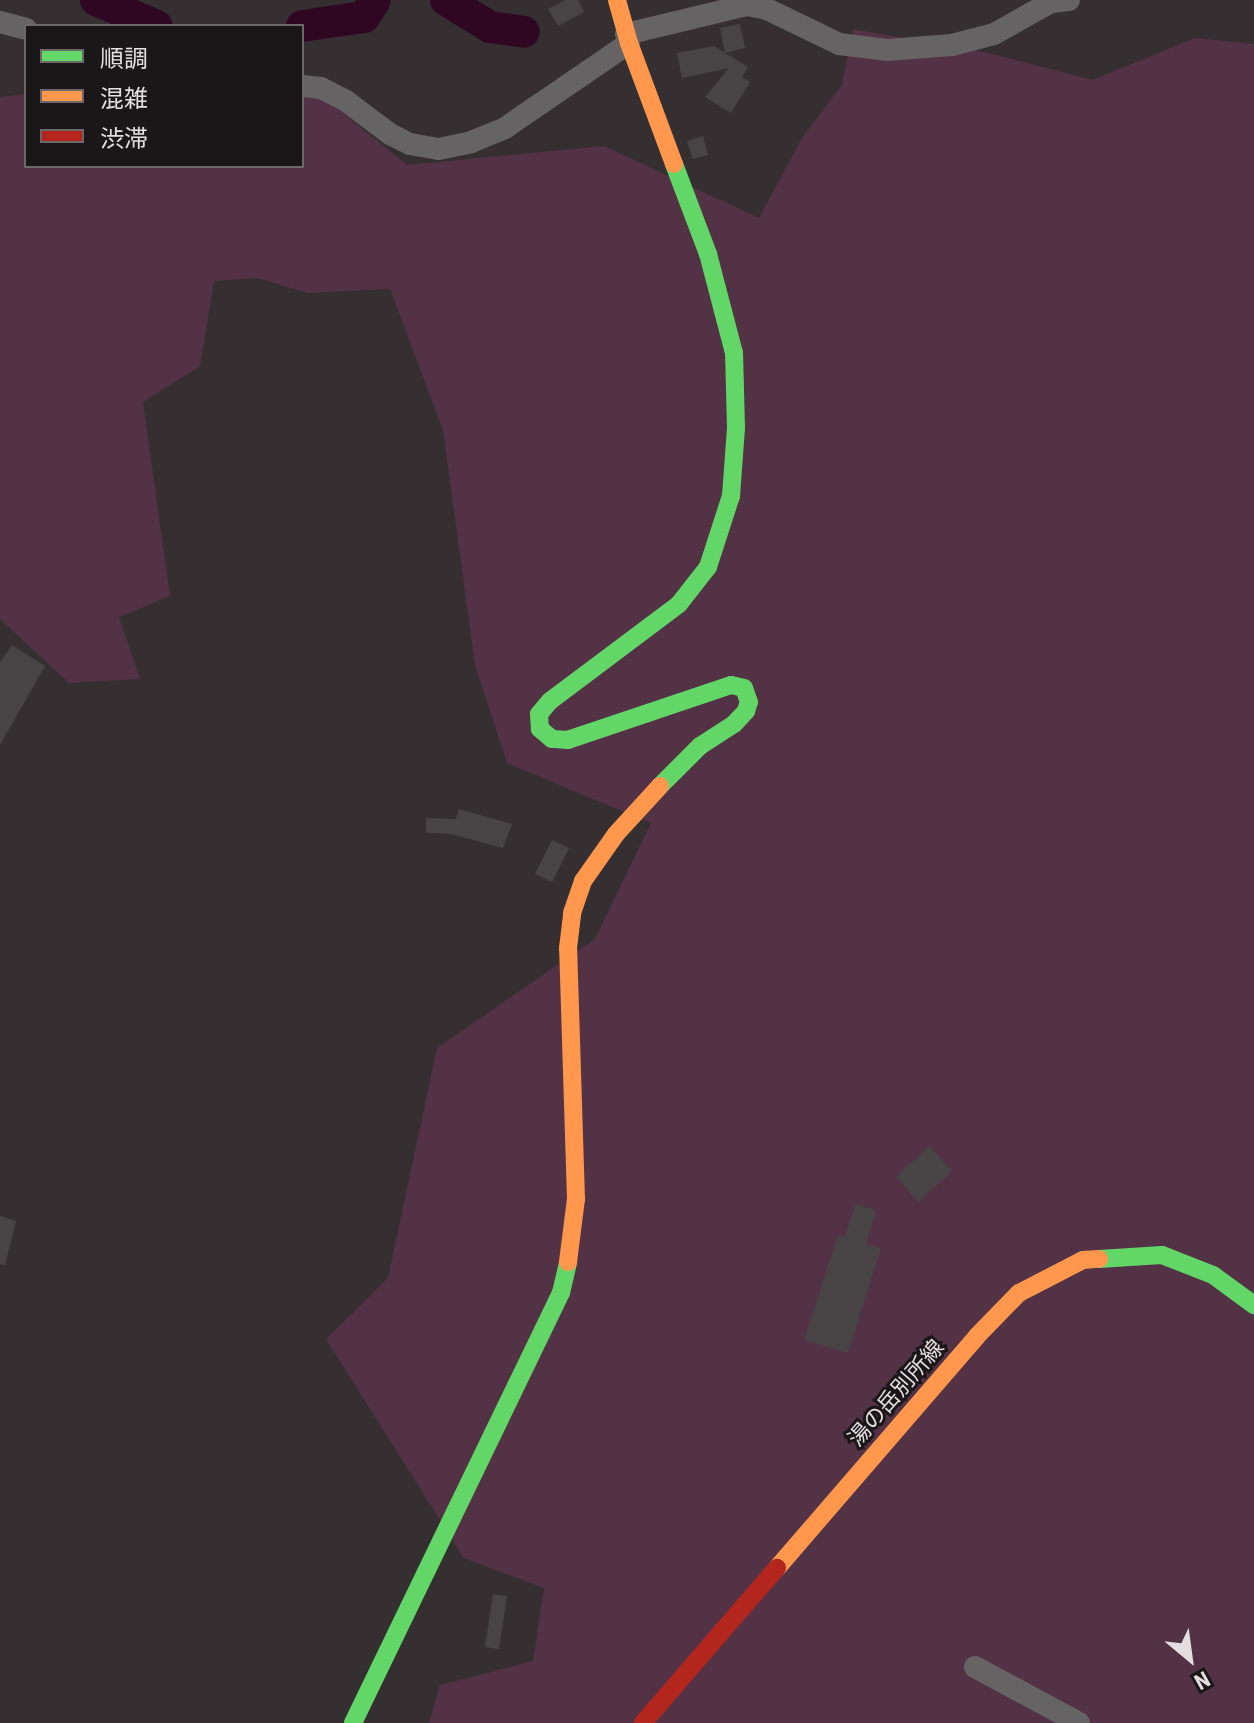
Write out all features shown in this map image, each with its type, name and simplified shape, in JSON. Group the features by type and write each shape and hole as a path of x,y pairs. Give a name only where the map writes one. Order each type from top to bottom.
{"street":[{"path":"353,1723 561,1293 574,1236 576,1199 568,948 572,913 583,881 616,834 661,785 700,746 734,724 746,711 749,702 744,688 731,685 568,740 552,739 540,729 539,714 550,701 679,604 708,567 731,496 736,428 734,353 708,254 628,38 617,0"},
{"path":"304,86 321,88 346,101 410,144 439,149 471,142 505,128 628,38 747,5 767,9 839,44 887,50 952,45 994,34 1051,2 1069,0"},
{"path":"0,22 24,28"},
{"name":"湯の岳別所線","path":"643,1723 977,1336 1019,1293 1083,1260 1162,1255 1204,1270 1254,1305"},
{"path":"975,1667 1079,1723"}],"shaded area":[{"path":"853,29 988,53 1093,80 1195,38 1254,44 1254,1723 429,1723 440,1685 533,1661 544,1588 464,1558 326,1339 388,1278 437,1048 595,939 651,823 507,763 475,665 443,430 390,289 308,293 258,278 214,281 200,366 143,402 170,596 119,617 140,679 69,683 0,619 0,97 24,94 24,168 304,168 304,82 407,165 604,146 759,218 802,138 842,85"}],"building":[{"path":"565,0 578,0 584,12 558,26 548,9"},
{"path":"740,24 745,48 725,53 720,28"},
{"path":"714,46 748,67 742,77 750,82 731,113 705,97 729,68 682,78 677,53"},
{"path":"703,136 708,155 693,159 687,141"},
{"path":"12,645 45,666 0,745 0,662"},
{"path":"459,809 512,824 503,848 451,834 426,833 426,818 456,819"},
{"path":"552,840 569,848 552,882 535,874"},
{"path":"929,1146 952,1171 919,1202 896,1177"},
{"path":"855,1204 876,1210 866,1244 881,1248 848,1353 804,1340 838,1235 845,1237"},
{"path":"0,1216 16,1221 5,1265 0,1264"},
{"path":"493,1594 507,1596 499,1649 485,1647"}],"waterway":[{"path":"96,0 152,24"},
{"path":"304,26 364,17 375,0"},
{"path":"446,0 490,27 524,32"}],"traffic: fast":[{"path":"660,786 700,746 734,724 746,711 749,702 744,688 731,685 568,740 552,739 540,729 539,714 550,701 679,604 708,567 731,496 736,428 734,353 708,254 674,164"},
{"path":"1099,1259 1162,1255 1213,1275 1254,1305"},
{"path":"353,1723 561,1293 568,1262"}],"traffic: slow":[{"path":"617,0 629,43 674,164"},
{"path":"568,1262 576,1199 568,948 572,913 583,881 616,834 660,786"},
{"path":"777,1568 977,1336 1019,1293 1083,1260 1099,1259"}],"traffic: jam":[{"path":"643,1723 777,1568"}]}
